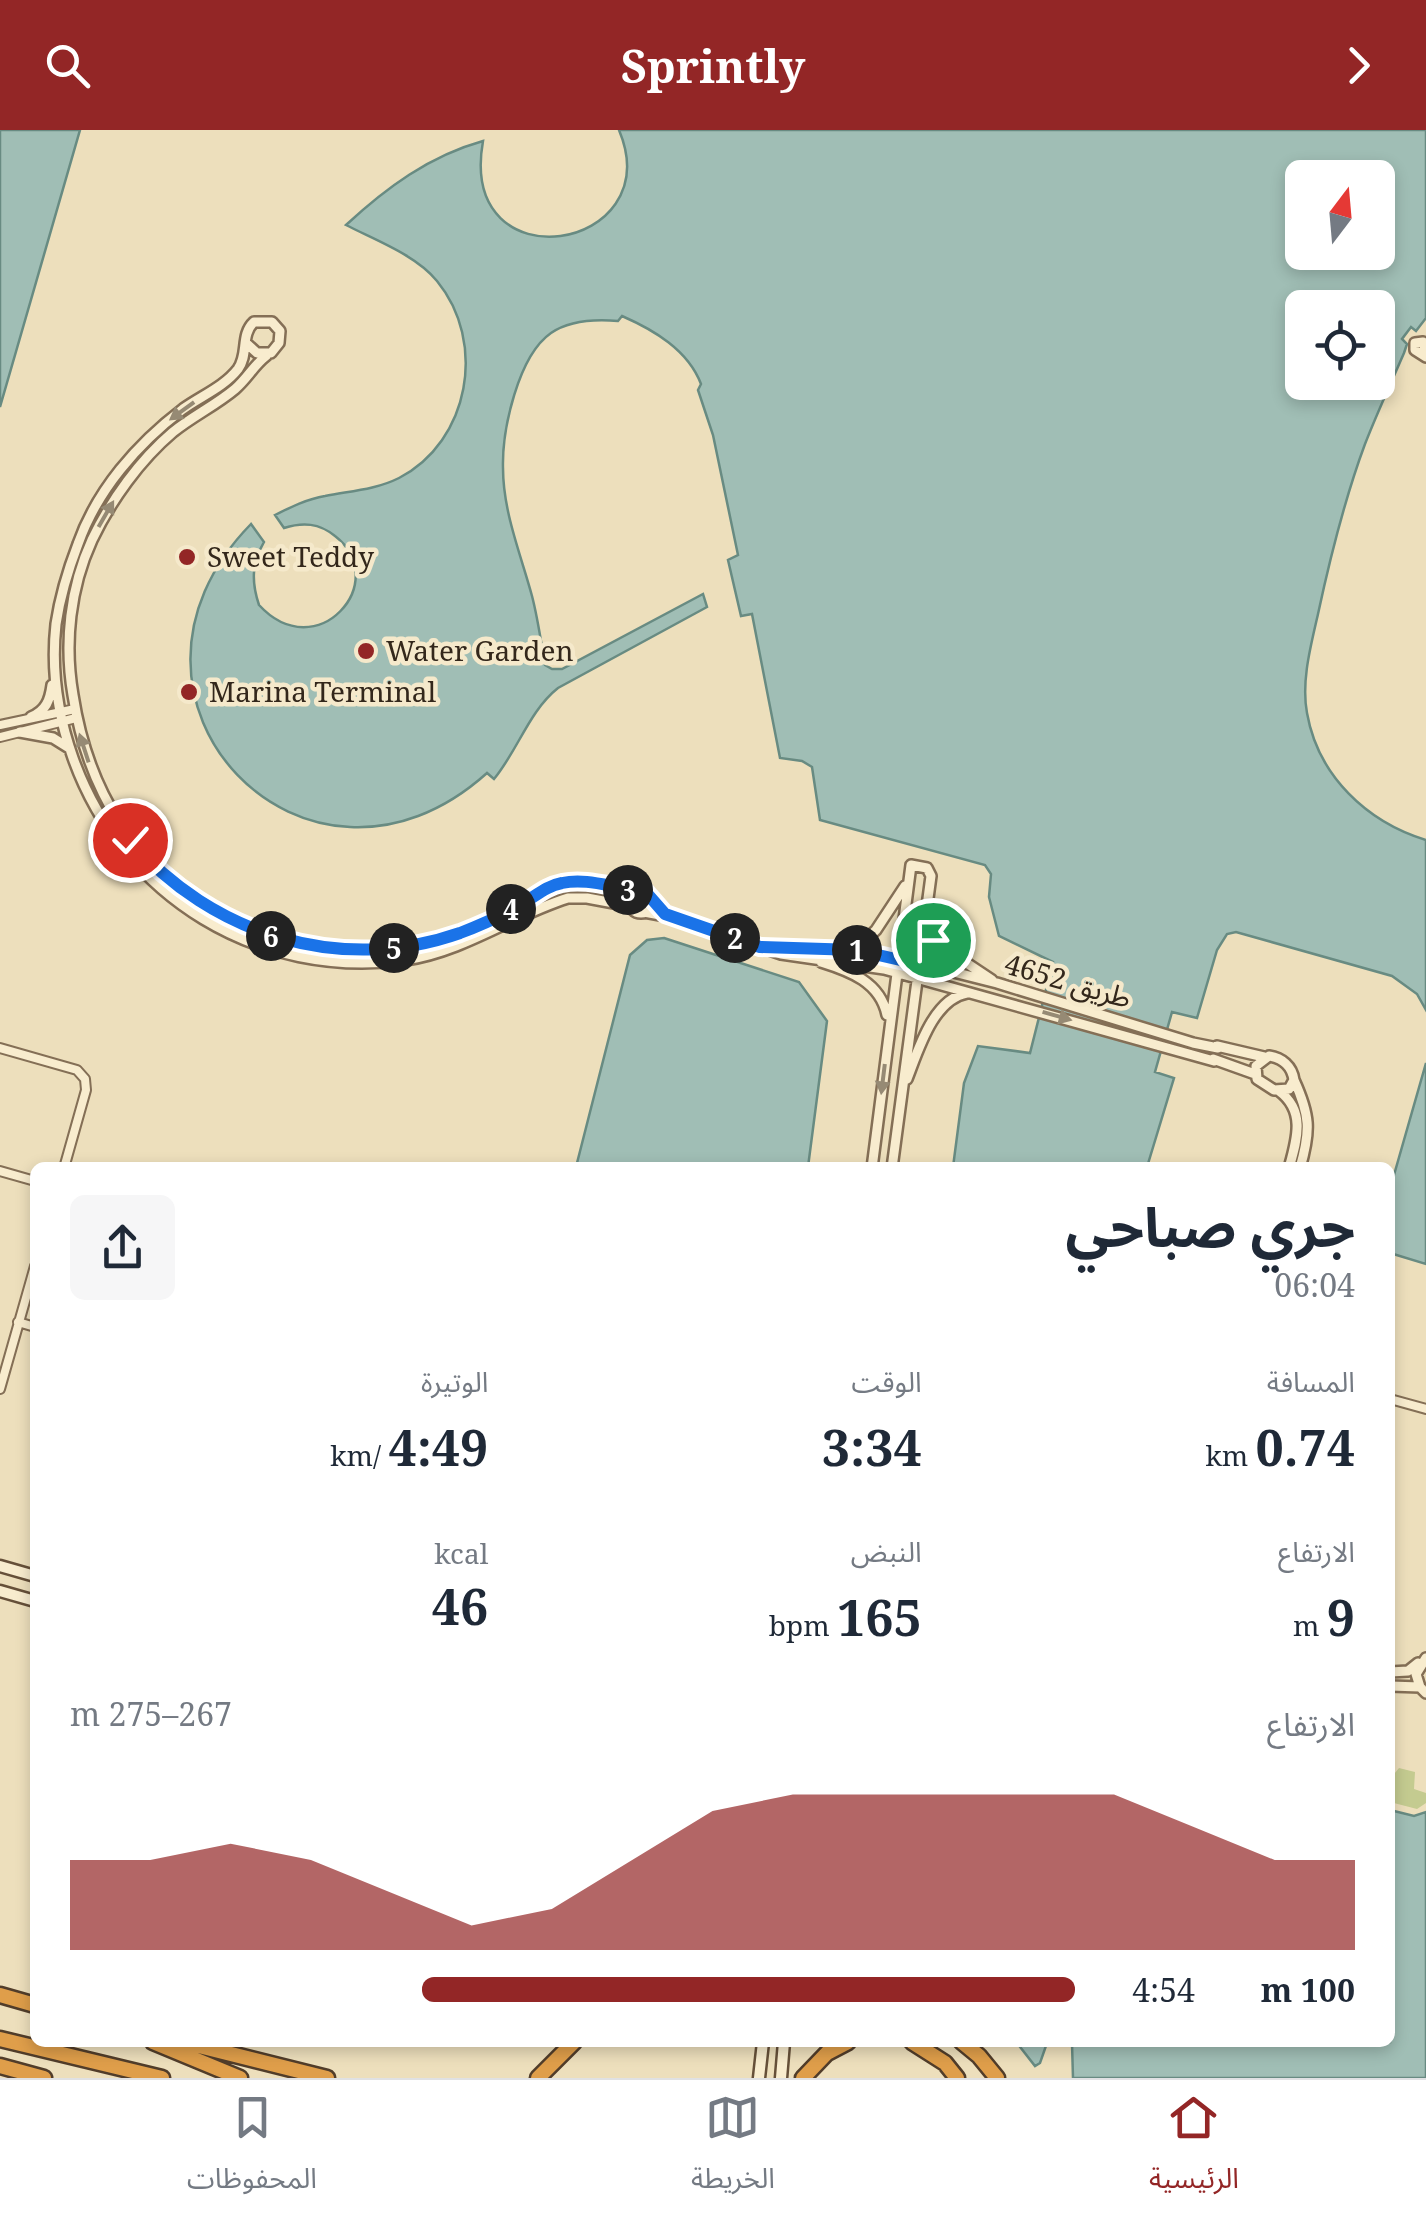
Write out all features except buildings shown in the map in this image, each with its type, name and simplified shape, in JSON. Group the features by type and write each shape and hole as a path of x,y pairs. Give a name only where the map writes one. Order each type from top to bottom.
{"highway":[{"path":"4,1996 30,2003"},
{"path":"0,2041 126,2078"},
{"path":"0,2041 162,2078"},
{"path":"165,2047 240,2078"},
{"path":"204,2047 327,2078"},
{"path":"538,2078 569,2047"},
{"path":"803,2078 839,2047"},
{"path":"920,2047 945,2063 957,2078"},
{"path":"968,2047 997,2078"},
{"path":"0,2066 44,2078"},
{"path":"0,2075 11,2078"}],"main road":[{"path":"3,1566 30,1574"},
{"path":"0,1591 30,1600"},
{"path":"759,2078 762,2047"},
{"path":"780,2078 783,2047"}],"street":[{"path":"0,725 40,713 49,702 56,625 66,577 95,508 144,442 240,367 249,326 266,320 276,326 280,337 271,352 232,392 172,432 137,470 105,515 87,553 72,602 68,660 84,753 109,810 149,862 175,885 224,916 285,941 342,950 405,947 461,932 556,884 573,880 648,891 653,903 670,917"},
{"path":"246,344 256,354 271,352"},
{"path":"55,662 61,717 70,748 99,816 137,868 194,915 264,947 327,961 408,960 463,944 568,898 630,906 638,912 670,917"},
{"path":"0,737 76,714"},
{"path":"31,717 61,717"},
{"path":"20,732 53,738 70,748"},
{"path":"873,1162 912,865 923,866 930,872 893,1162"},
{"path":"856,950 888,914 910,874"},
{"path":"630,906 630,896 635,891"},
{"path":"644,912 653,903"},
{"name":"طريق 4652","path":"670,917 760,947 809,958 859,963 1256,1074"},
{"path":"923,922 941,946 998,984"},
{"name":"طريق 4652","path":"760,947 856,950 898,959 1264,1058"},
{"path":"809,958 870,984 887,1010 888,1037"},
{"path":"902,1091 933,1022 958,994 970,992"},
{"path":"0,1048 76,1070 85,1079 86,1090 66,1162"},
{"path":"1290,1162 1298,1118 1289,1100 1266,1086 1256,1074 1256,1066 1264,1058 1283,1060 1290,1068 1308,1117 1302,1162"},
{"path":"1279,1091 1288,1089 1294,1080"},
{"path":"0,1171 30,1180"},
{"path":"0,1389 30,1282"},
{"path":"18,1322 30,1326"},
{"path":"1395,1400 1426,1409"},
{"path":"1395,1672 1408,1671 1423,1660"},
{"path":"1423,1660 1416,1674 1423,1690"},
{"path":"1395,1687 1423,1690"}],"green space":[{"path":"1399,1768 1415,1772 1414,1789 1426,1793 1426,1803 1417,1809 1395,1803 1395,1773"}],"water":[{"path":"0,130 80,130 0,407"},
{"path":"619,130 1426,130 1426,318 1416,331 1411,327 1402,339 1407,344 1395,373 1395,290 1285,290 1285,400 1383,400 1345,507 1310,651 1305,688 1313,736 1334,776 1365,809 1426,840 1426,1010 1417,994 1392,976 1236,932 1227,934 1217,950 1197,1018 1172,1012 1155,1072 1174,1078 1149,1162 954,1162 964,1083 978,1046 1030,1053 1053,962 999,936 989,897 991,874 985,865 820,820 812,767 802,761 780,758 752,614 741,616 728,560 738,555 713,435 698,390 701,384 688,361 669,342 622,316 618,321 574,323 551,333 529,358 509,415 503,452 506,501 534,605 545,665 562,669 703,594 707,607 558,688 531,719 494,779 487,773 418,816 350,827 288,812 237,775 203,722 190,660 205,592 251,524 264,542 254,572 259,605 281,622 304,627 324,623 340,611 352,594 356,575 351,554 323,528 304,524 284,528 275,515 312,499 372,488 399,478 423,461 442,440 463,388 466,360 462,332 453,305 437,281 407,256 346,225 409,175 444,155 483,141 483,187 500,218 528,234 560,236 592,226 616,204 627,171"},
{"path":"664,938 799,982 827,1021 809,1162 577,1162 630,955 647,940"},
{"path":"1426,1063 1426,1264 1395,1255 1395,1172"},
{"path":"1395,1811 1414,1816 1426,1812 1426,2078 1073,2078 1072,2047 1395,2047"},
{"path":"1020,2047 1046,2047 1035,2066"}],"place":[{"name":"Sweet Teddy","path":"187,557"},
{"name":"Water Garden","path":"366,651"},
{"name":"Marina Terminal","path":"189,692"}],"route":[{"path":"130,840 175,885 224,916 285,941 342,950 405,947 461,932 556,884 573,880 644,890 665,914 760,947 856,950 918,964 923,922 933,940"}]}
